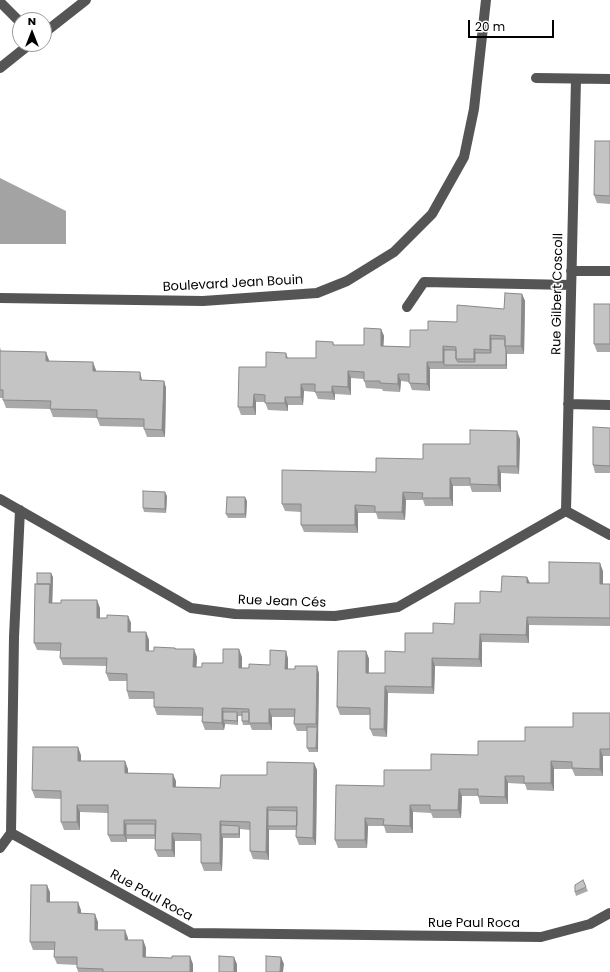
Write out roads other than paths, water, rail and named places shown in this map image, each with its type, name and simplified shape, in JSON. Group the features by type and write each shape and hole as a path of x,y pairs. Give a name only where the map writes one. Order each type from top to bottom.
{"street":[{"path":"52,27 86,0"},
{"name":"Boulevard Jean Bouin","path":"0,298 203,301 317,293 347,281 394,252 432,214 464,157 474,109 486,0"},
{"path":"0,2 12,14"},
{"path":"0,68 20,52"},
{"path":"536,78 610,79"},
{"name":"Rue Gilbert Coscoll","path":"566,511 576,79"},
{"path":"571,271 610,271"},
{"path":"407,307 424,282 571,284"},
{"path":"568,404 610,405"},
{"name":"Rue Jean Cés","path":"0,499 191,608 235,614 335,616 398,607 566,511"},
{"path":"0,848 11,833 14,637 20,510"},
{"path":"566,511 610,535"},
{"name":"Rue Paul Roca","path":"11,833 192,933 540,937 590,924 610,913"}]}
